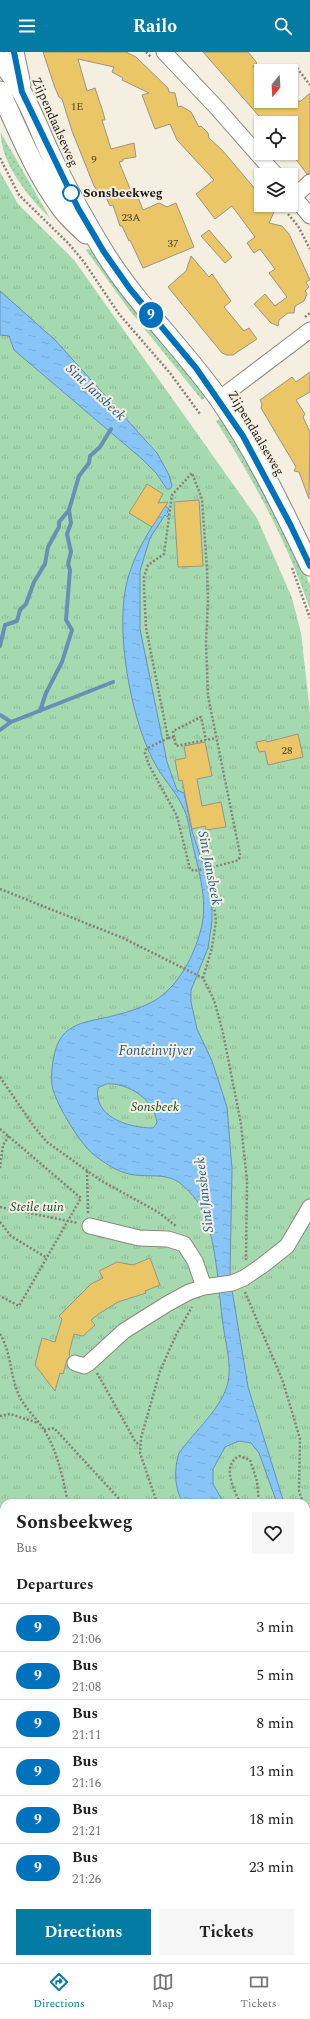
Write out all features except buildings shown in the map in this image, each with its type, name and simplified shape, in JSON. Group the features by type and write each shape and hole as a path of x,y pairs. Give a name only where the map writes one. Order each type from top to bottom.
{"main road":[{"name":"Zijpendaalseweg","path":"4,55 78,208 104,252 135,296 196,368 219,399 243,436 269,482 310,566"},
{"name":"Zijpendaalseweg","path":"0,91 35,166 59,205 104,252"}],"street":[{"path":"164,52 217,108 270,168"},
{"path":"298,191 310,182"},
{"path":"298,201 310,216"},
{"path":"219,399 310,330"},
{"path":"75,1363 84,1366 124,1331 145,1317 184,1295 210,1286 238,1280 287,1246 310,1207"},
{"path":"89,1220 139,1238 168,1239 184,1244 210,1286"}],"path":[{"path":"298,69 310,85"},
{"path":"0,158 19,195 69,244 84,262 111,303 170,373 200,414"},
{"path":"288,212 298,226 310,249"},
{"path":"168,738 146,628 144,577 148,565 164,554 172,496 192,473 202,499 208,599 206,675 216,738 229,791 240,857 236,861 197,870 191,870 188,866 177,816 145,755 146,749 163,740 174,737"},
{"path":"290,564 310,618"},
{"path":"206,740 201,717 173,731 176,746 206,740 216,738"},
{"path":"203,978 212,948 216,921 210,868"},
{"path":"0,889 123,938 199,974 203,978 214,1000 223,1033 241,1124 247,1181 246,1254 238,1280 282,1379 294,1415 300,1439 300,1495 302,1499"},
{"path":"0,1077 35,1128 47,1142 109,1186 168,1218 179,1229 184,1244"},
{"path":"0,1129 80,1198 19,1306 0,1296"},
{"path":"0,1168 3,1145 9,1136"},
{"path":"87,1171 89,1220"},
{"path":"0,1207 66,1222"},
{"path":"0,1222 11,1236 47,1258"},
{"path":"156,1499 139,1445 146,1414 166,1357 184,1320 210,1286"},
{"path":"0,1334 7,1349 17,1392 28,1410 44,1430 60,1468 67,1499"},
{"path":"96,1357 96,1371 134,1441 139,1445"},
{"path":"0,1416 10,1414 38,1423"},
{"path":"44,1430 54,1428 119,1499"},
{"path":"238,1499 232,1483 229,1469 234,1459 239,1456 250,1460 254,1468 258,1499"}],"green space":[{"path":"1,133 50,218 26,191 11,168 2,145"},
{"name":"Sonsbeek","path":"0,172 18,204 74,260 257,518 292,598 301,633 310,712 310,1499 0,1499"},
{"path":"88,249 95,251 208,396 202,400 130,311 86,250"},
{"path":"223,417 302,566 310,585 310,609 291,560 269,512 216,421"}],"water":[{"name":"Sint Jansbeek","path":"0,291 55,340 157,453 169,475 172,486 170,489 167,489 156,473 142,459 14,350 9,336 0,335"},
{"name":"Fonteinvijver","path":"165,506 169,509 167,512 169,514 167,517 165,515 150,538 140,571 140,629 167,762 177,790 184,793 192,831 205,870 212,908 212,921 208,948 191,990 191,1002 197,1029 212,1061 227,1107 232,1169 230,1276 248,1387 283,1499 276,1499 259,1453 251,1443 239,1441 225,1447 213,1469 213,1484 222,1499 181,1499 176,1485 176,1465 179,1453 220,1401 225,1391 229,1375 229,1360 223,1324 216,1262 210,1231 199,1204 180,1183 161,1176 124,1173 110,1166 93,1154 81,1141 68,1122 57,1101 52,1085 54,1056 58,1044 69,1029 86,1022 136,1009 163,995 178,979 190,960 198,939 203,918 203,894 186,815 177,796 156,766 145,741 137,720 127,670 124,645 124,598 131,568 139,549","holes":["106,1084 123,1086 131,1089 146,1100 155,1115 157,1123 153,1128 134,1126 124,1123 115,1119 101,1106 98,1098 98,1088"]}],"waterway":[{"path":"40,711 46,693 62,662 72,630 66,620 70,570 68,564 71,552 67,534 71,523 69,510 79,476 89,463 90,456 100,447 111,429"},
{"path":"0,646 5,625 17,621 20,610 26,604 34,582 45,564 48,547 59,527 59,522 69,510"},
{"path":"0,730 11,722 113,682"},
{"path":"0,715 11,722"}],"bus line":[{"name":"9","path":"14,52 22,92 53,159 78,208 104,252 130,289 196,368 219,399 243,436 269,482 310,566"}],"place":[{"name":"Sonsbeekweg","path":"71,193"}],"park label":[{"name":"Steile tuin","path":"37,1207"}]}
